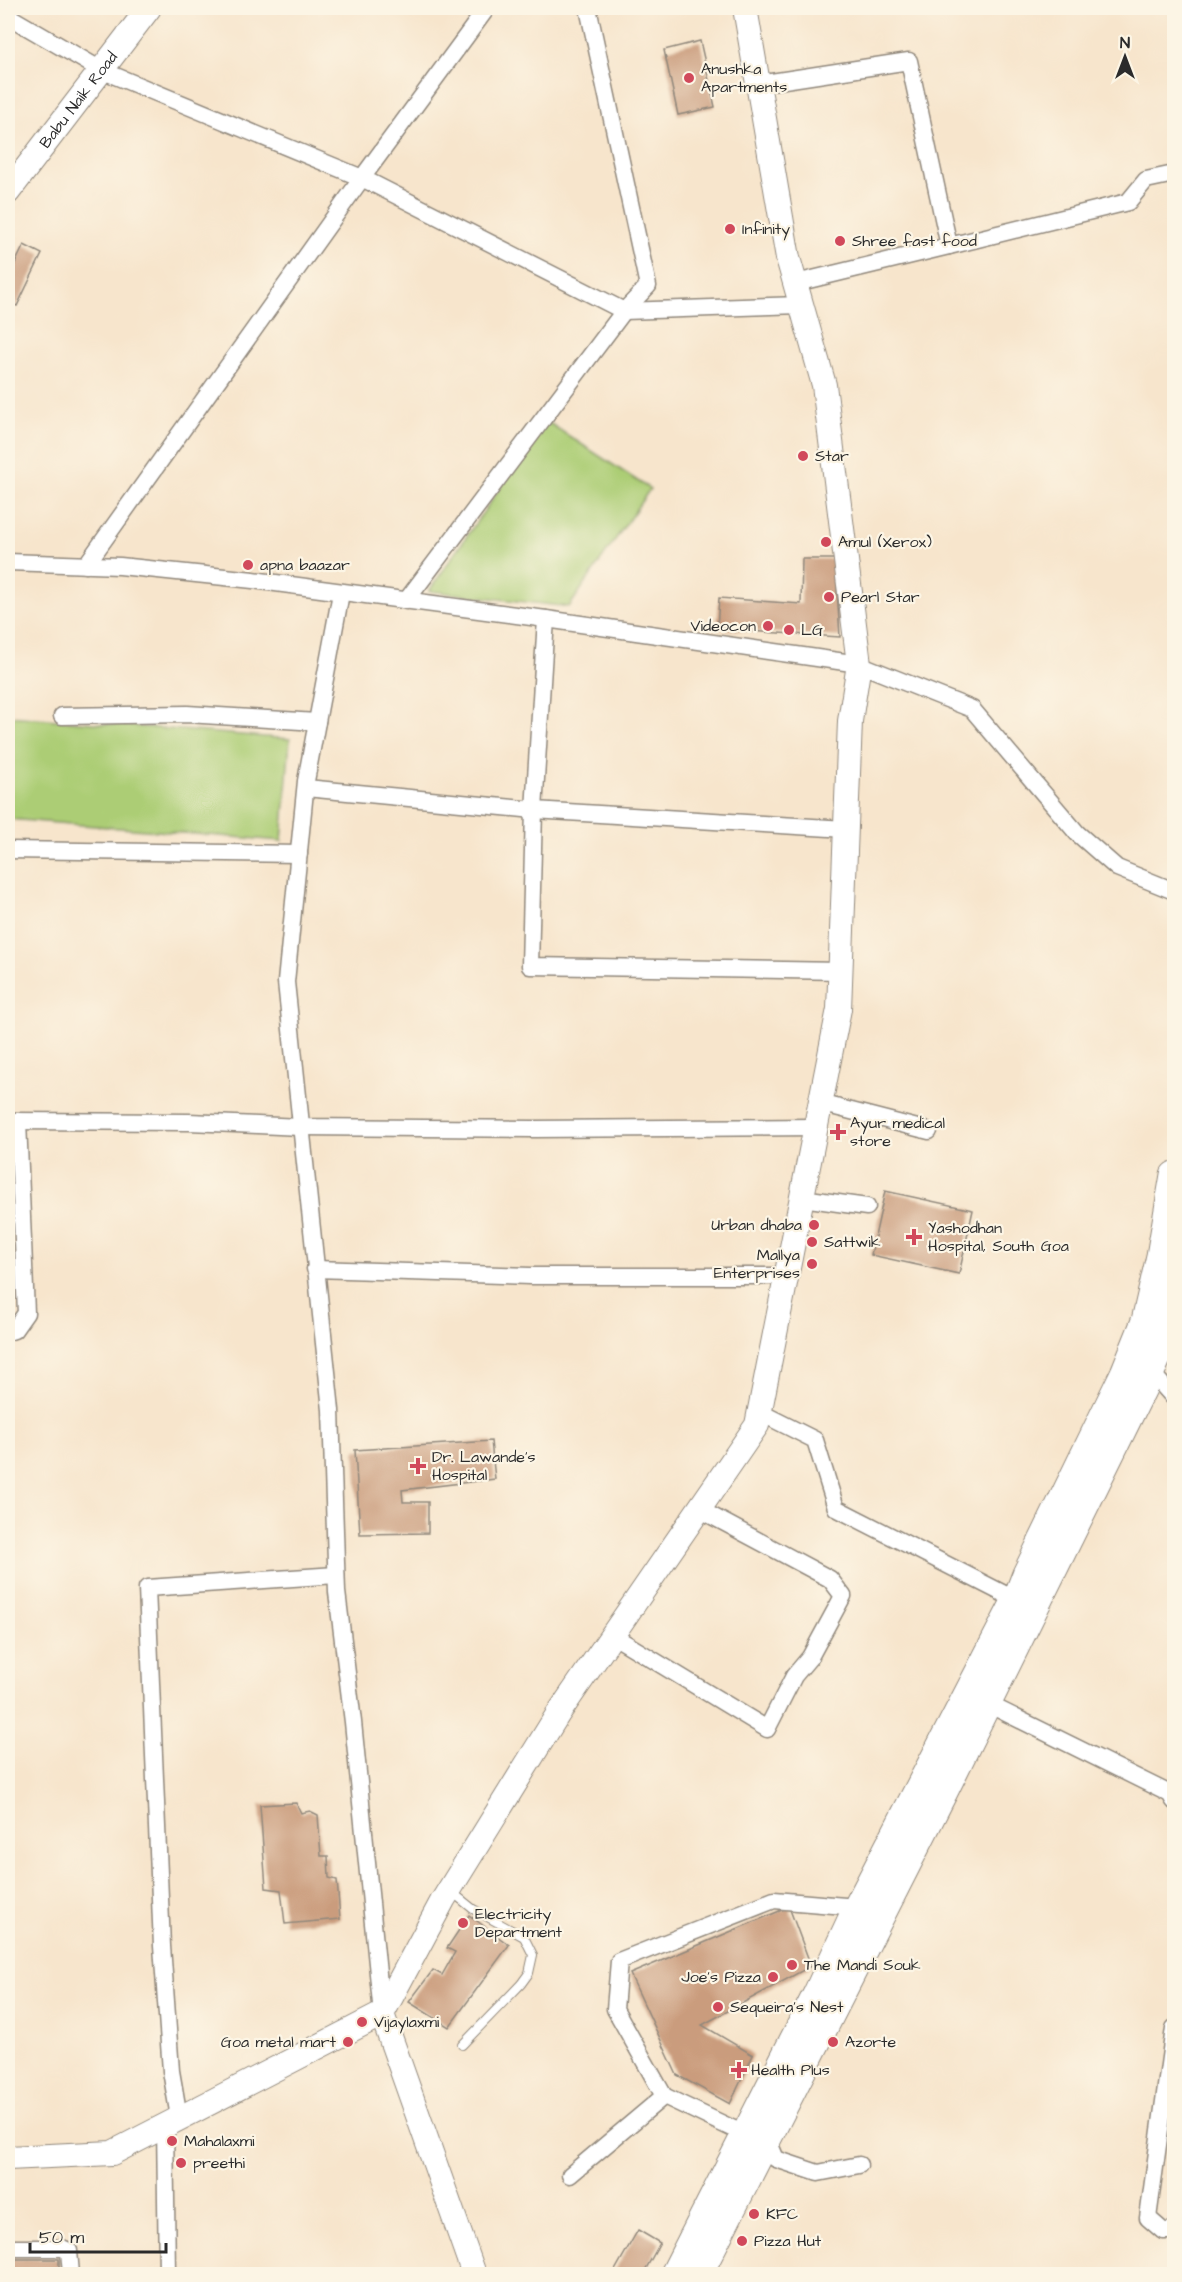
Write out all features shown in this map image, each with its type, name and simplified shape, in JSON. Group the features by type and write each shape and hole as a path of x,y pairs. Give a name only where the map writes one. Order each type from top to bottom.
{"main road":[{"path":"699,2274 817,1993 856,1907 1016,1600 1026,1574 1124,1373 1145,1321 1161,1256 1174,1175"},
{"path":"674,2274 756,2137 988,1704 1151,1372 1159,1354 1174,1300"}],"street":[{"path":"86,565 362,178 487,8"},
{"path":"406,601 624,311 648,286 588,8"},
{"path":"8,2158 112,2152 382,2014 449,1890 558,1714 757,1425 839,1009 850,722 859,664 824,385 788,258 745,8"},
{"name":"Babu Naik Road","path":"8,192 145,10"},
{"path":"8,16 101,70 362,178 624,311 798,294 949,246 1128,202 1146,180 1174,174"},
{"path":"758,84 909,61 949,246"},
{"path":"8,562 120,566 253,580 859,664 972,709 1077,833 1117,868 1174,891"},
{"path":"341,593 306,788 286,982 330,1410 336,1575 382,2014 474,2274"},
{"path":"546,619 534,810 530,966 841,971"},
{"path":"62,716 187,714 317,722"},
{"path":"306,788 534,810 846,829"},
{"path":"8,850 299,854"},
{"path":"820,1102 929,1131"},
{"path":"8,1332 14,1329 26,1313 13,1121 189,1122 300,1127 534,1130 816,1127"},
{"path":"802,1198 867,1207"},
{"path":"315,1269 530,1276 786,1276"},
{"path":"1151,1372 1174,1398"},
{"path":"759,1412 815,1440 836,1508 1016,1600"},
{"path":"612,1635 767,1729 794,1676 810,1658 843,1596 830,1579 699,1509"},
{"path":"167,2274 172,2120 171,2071 162,1946 147,1588 336,1575"},
{"path":"988,1704 1170,1794 1174,1802"},
{"path":"856,1907 774,1900 620,1961 615,2009 664,2096 756,2137 776,2159 818,2173 860,2165"},
{"path":"1174,2028 1148,2218 1162,2231 1174,2231"},
{"path":"570,2175 664,2096"},
{"path":"8,2248 62,2248 69,2251 70,2274"}],"lane":[{"path":"449,1890 473,1909 524,1937 533,1955 529,1973 521,1984 462,2045"}],"green space":[{"path":"546,421 650,489 569,607 429,591"},
{"path":"8,716 290,739 282,841 8,819"}],"building":[{"name":"Anushka Apartments","path":"700,41 715,107 678,115 664,50"},
{"path":"24,245 42,254 17,306 8,302 8,278"},
{"path":"802,559 835,559 840,637 717,629 719,598 801,604"},
{"path":"885,1191 973,1210 959,1274 871,1255"},
{"path":"491,1441 495,1479 402,1490 403,1502 428,1502 428,1533 360,1534 355,1450"},
{"path":"296,1803 301,1813 310,1811 318,1815 321,1856 328,1856 329,1878 337,1880 340,1919 285,1924 281,1890 266,1888 260,1805"},
{"path":"789,1907 811,1966 702,2025 753,2055 730,2104 677,2075 630,1974"},
{"path":"469,1915 509,1945 449,2027 409,2002 433,1970 442,1975 455,1952 447,1948"},
{"path":"638,2230 660,2243 643,2274 613,2274"},
{"path":"11,2259 59,2259 59,2274 11,2274"}],"place":[{"name":"Anushka Apartments","path":"689,78"},
{"name":"Infinity","path":"730,229"},
{"name":"Shree fast food","path":"840,241"},
{"name":"Star","path":"803,456"},
{"name":"Amul (Xerox)","path":"826,542"},
{"name":"apna baazar","path":"248,565"},
{"name":"Pearl Star","path":"829,597"},
{"name":"Videocon","path":"768,626"},
{"name":"LG","path":"789,630"},
{"name":"Ayur medical store","path":"838,1132"},
{"name":"Urban dhaba","path":"814,1225"},
{"name":"Yashodhan Hospital, South Goa","path":"914,1237"},
{"name":"Sattwik","path":"812,1242"},
{"name":"Mallya Enterprises","path":"812,1264"},
{"name":"Dr. Lawande's Hospital","path":"418,1466"},
{"name":"Electricity Department","path":"463,1923"},
{"name":"The Mandi Souk","path":"792,1965"},
{"name":"Joe's Pizza","path":"773,1977"},
{"name":"Sequeira's Nest","path":"718,2007"},
{"name":"Vijaylaxmi","path":"362,2022"},
{"name":"Goa metal mart","path":"348,2042"},
{"name":"Azorte","path":"833,2042"},
{"name":"Health Plus","path":"739,2070"},
{"name":"Mahalaxmi","path":"172,2141"},
{"name":"preethi","path":"181,2163"},
{"name":"KFC","path":"754,2214"},
{"name":"Pizza Hut","path":"742,2241"}]}
